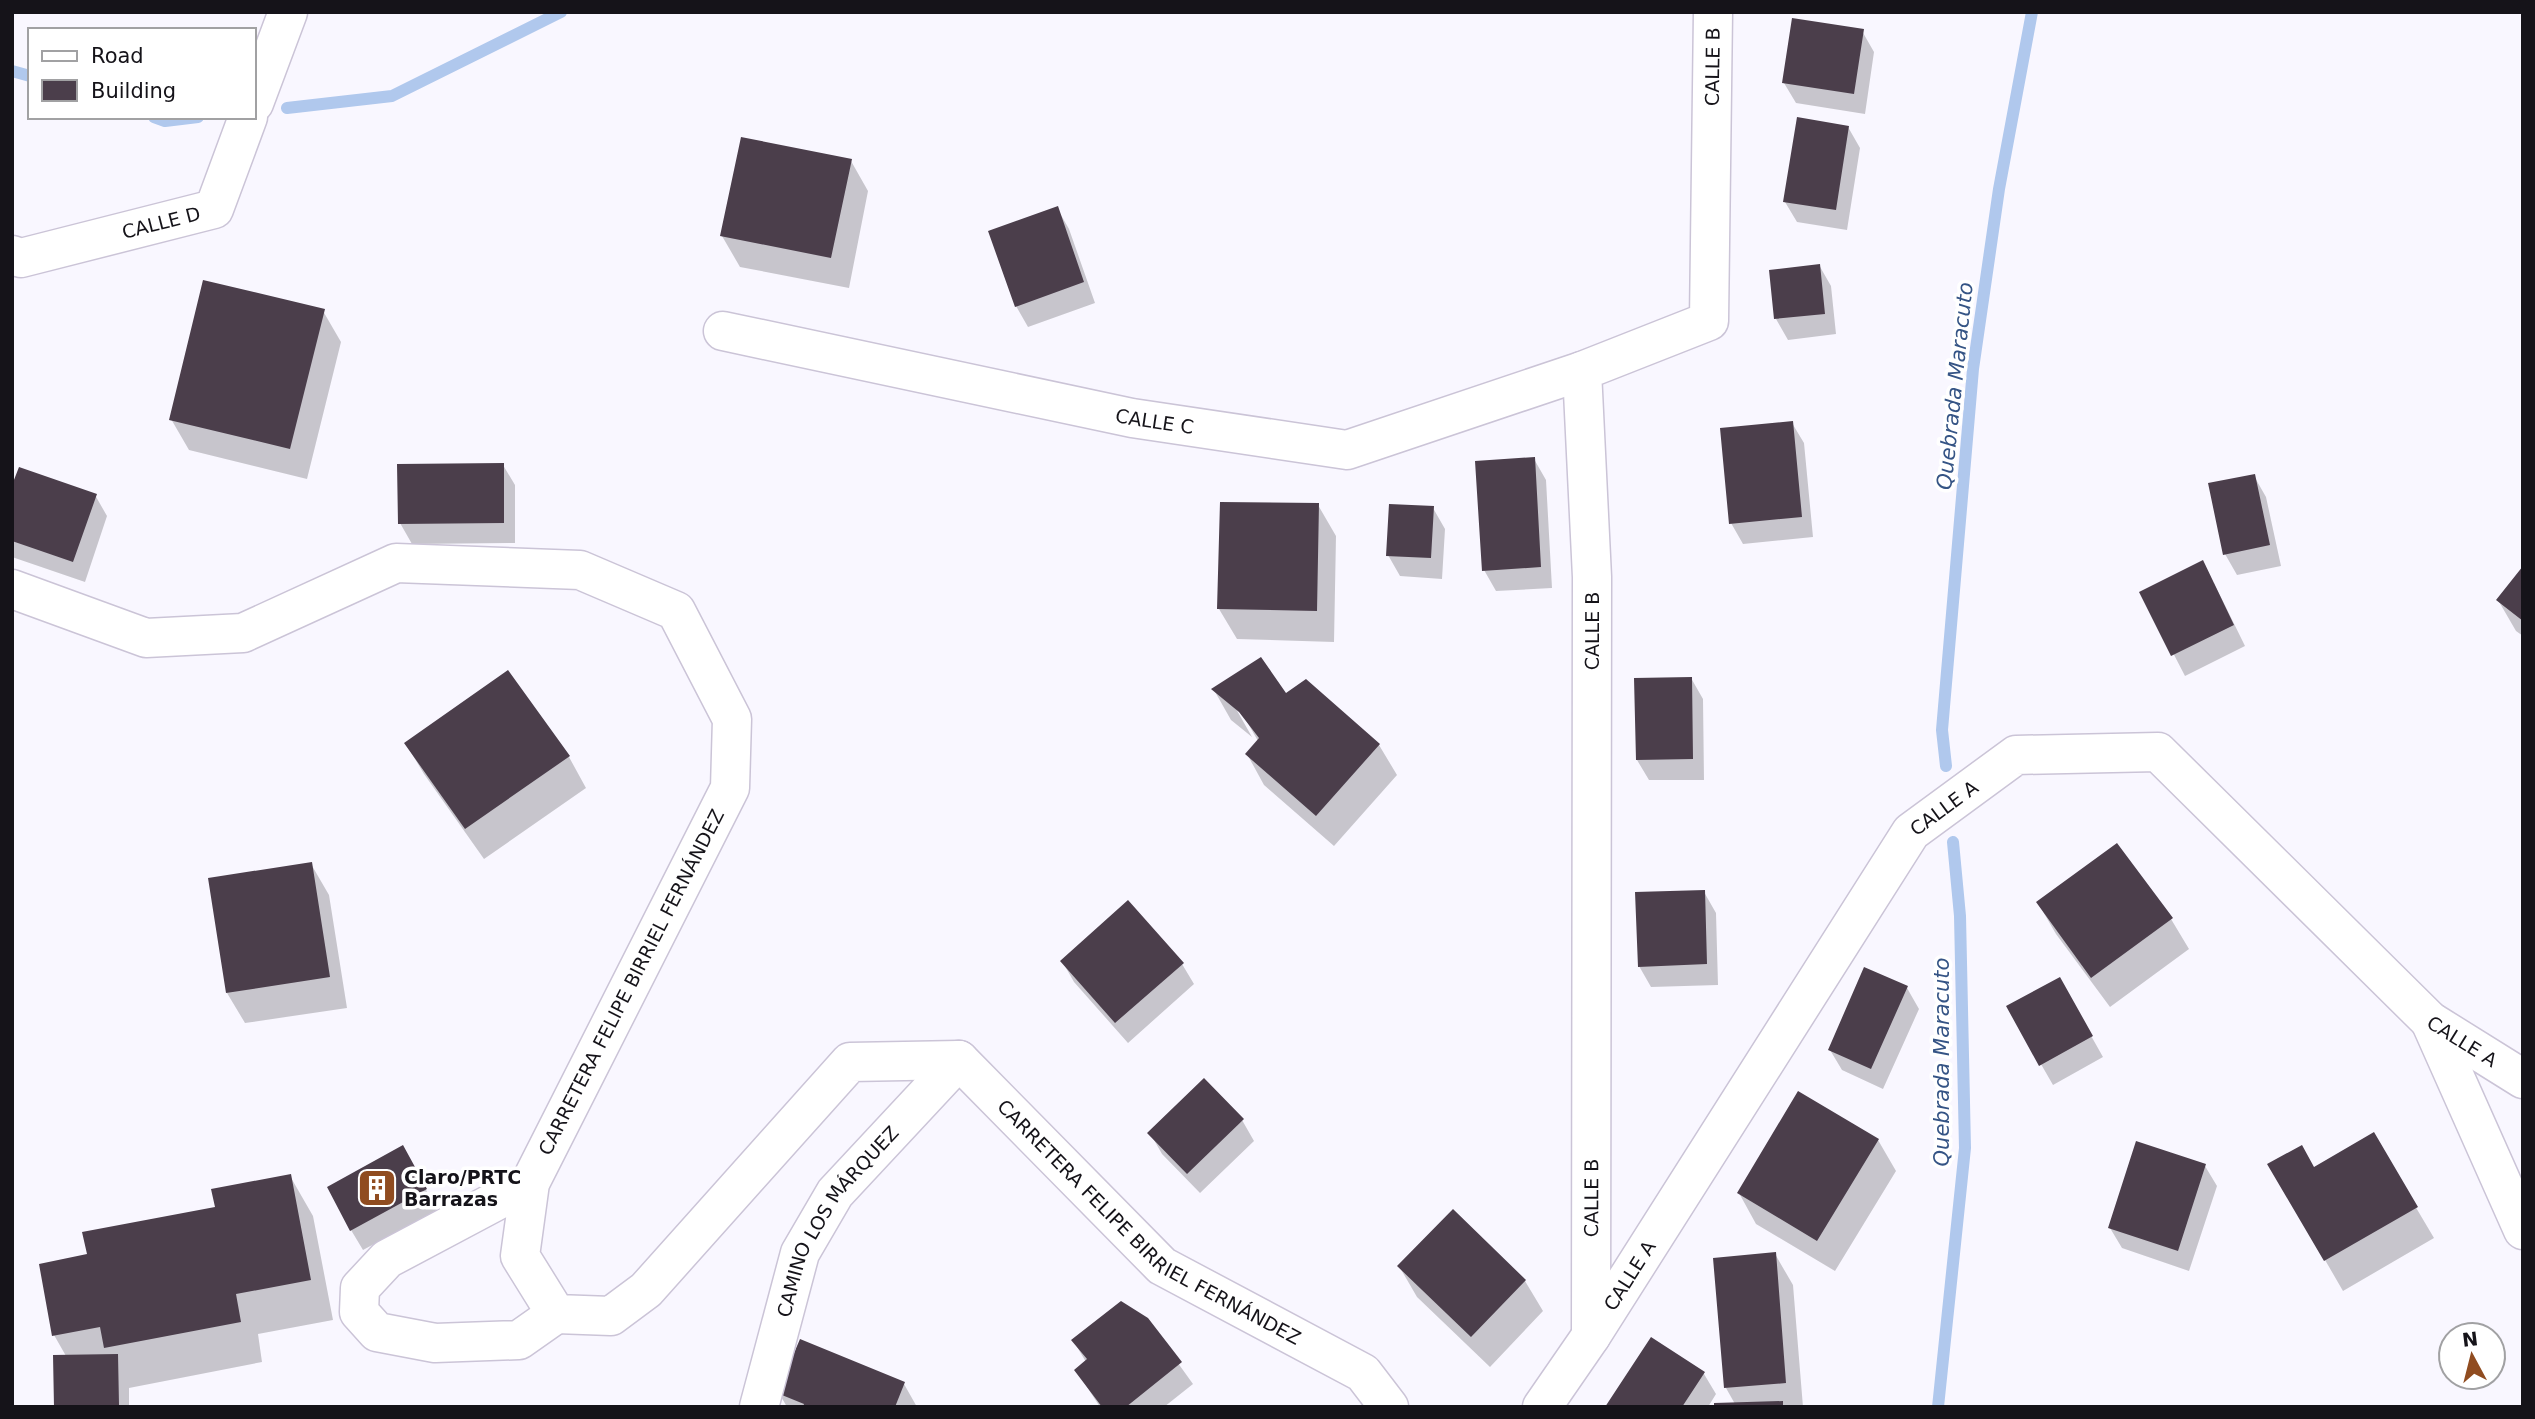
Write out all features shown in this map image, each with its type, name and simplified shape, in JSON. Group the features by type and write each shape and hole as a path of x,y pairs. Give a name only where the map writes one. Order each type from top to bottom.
{"street":[{"path":"256,98 288,12"},
{"name":"CALLE B","path":"1591,1336 1592,577 1582,371 1709,321 1713,12"},
{"name":"CALLE D","path":"12,254 21,258 214,209 247,119"},
{"name":"CALLE C","path":"723,331 1132,418 1347,450 1582,371"},
{"name":"CARRETERA FELIPE BIRRIEL FERNÁNDEZ","path":"12,589 146,638 243,633 396,563 580,570 676,611 732,719 730,788 530,1183 520,1256 556,1314"},
{"name":"CALLE A","path":"1542,1407 1591,1336 1911,832 2017,755 2158,752 2430,1021 2523,1079"},
{"path":"2430,1021 2523,1230"},
{"path":"530,1183 387,1259 360,1288 359,1312 377,1332 435,1343 519,1340 556,1314 611,1316 646,1290 850,1062 959,1060"},
{"name":"CARRETERA FELIPE BIRRIEL FERNÁNDEZ","path":"959,1060 1162,1266 1363,1373 1389,1407"},
{"name":"CAMINO LOS MÁRQUEZ","path":"759,1407 800,1252 835,1193 959,1060"}],"building":[{"path":"1792,18 1864,29 1854,94 1782,83"},
{"path":"1797,117 1849,126 1836,210 1783,202"},
{"path":"741,137 852,159 831,258 720,236"},
{"path":"1058,206 1084,282 1015,307 988,231"},
{"path":"1820,264 1825,314 1774,319 1769,270"},
{"path":"203,280 325,309 290,449 169,420"},
{"path":"1793,421 1802,517 1729,524 1720,428"},
{"path":"1535,457 1541,567 1482,571 1475,461"},
{"path":"504,463 504,523 398,524 397,464"},
{"path":"19,467 97,494 73,562 12,541 12,485"},
{"path":"2255,474 2270,545 2223,555 2208,483"},
{"path":"1220,502 1319,503 1317,611 1217,609"},
{"path":"1389,504 1434,506 1431,558 1386,556"},
{"path":"2203,560 2234,625 2171,656 2139,592"},
{"path":"2523,566 2523,621 2496,600"},
{"path":"1261,657 1286,693 1306,679 1380,744 1316,816 1245,754 1259,738 1239,712 1211,689"},
{"path":"508,670 570,756 465,829 404,743"},
{"path":"1692,677 1693,759 1636,760 1634,678"},
{"path":"2117,843 2173,918 2091,978 2036,902"},
{"path":"312,862 330,977 226,993 208,878"},
{"path":"1705,890 1707,964 1638,967 1635,892"},
{"path":"1128,900 1184,963 1115,1023 1060,961"},
{"path":"1864,967 1908,986 1871,1069 1828,1050"},
{"path":"2060,977 2093,1036 2039,1066 2006,1006"},
{"path":"1204,1078 1244,1119 1187,1174 1147,1133"},
{"path":"1798,1091 1879,1139 1817,1241 1737,1193"},
{"path":"2374,1132 2418,1207 2324,1261 2267,1164 2302,1145 2314,1167"},
{"path":"2136,1141 2206,1164 2178,1251 2108,1228"},
{"name":"Claro/PRTC Barrazas","path":"403,1145 427,1189 350,1231 327,1187"},
{"path":"291,1174 311,1280 236,1294 241,1322 104,1348 100,1327 52,1336 39,1264 87,1254 82,1232 215,1207 211,1189"},
{"path":"1453,1209 1526,1280 1471,1337 1397,1266"},
{"path":"1776,1252 1786,1383 1724,1388 1713,1258"},
{"path":"1121,1301 1148,1318 1182,1362 1126,1407 1102,1407 1074,1370 1087,1359 1071,1340"},
{"path":"1651,1337 1705,1372 1682,1407 1605,1407"},
{"path":"800,1339 905,1382 895,1407 803,1407 804,1404 777,1393"},
{"path":"118,1354 119,1405 54,1407 53,1355"},
{"path":"1783,1401 1783,1407 1714,1407 1714,1403"}],"waterway":[{"name":"Quebrada Maracuto","path":"287,108 392,96 561,12"},
{"name":"Quebrada Maracuto","path":"1946,766 1942,730 1973,369 1999,189 2032,12"},
{"name":"Quebrada Maracuto","path":"12,71 28,75"},
{"name":"Quebrada Maracuto","path":"160,119 182,119"},
{"name":"Quebrada Maracuto","path":"1938,1407 1965,1148 1960,916 1953,842"}],"place":[{"name":"Claro/PRTC Barrazas","path":"377,1188"}]}
